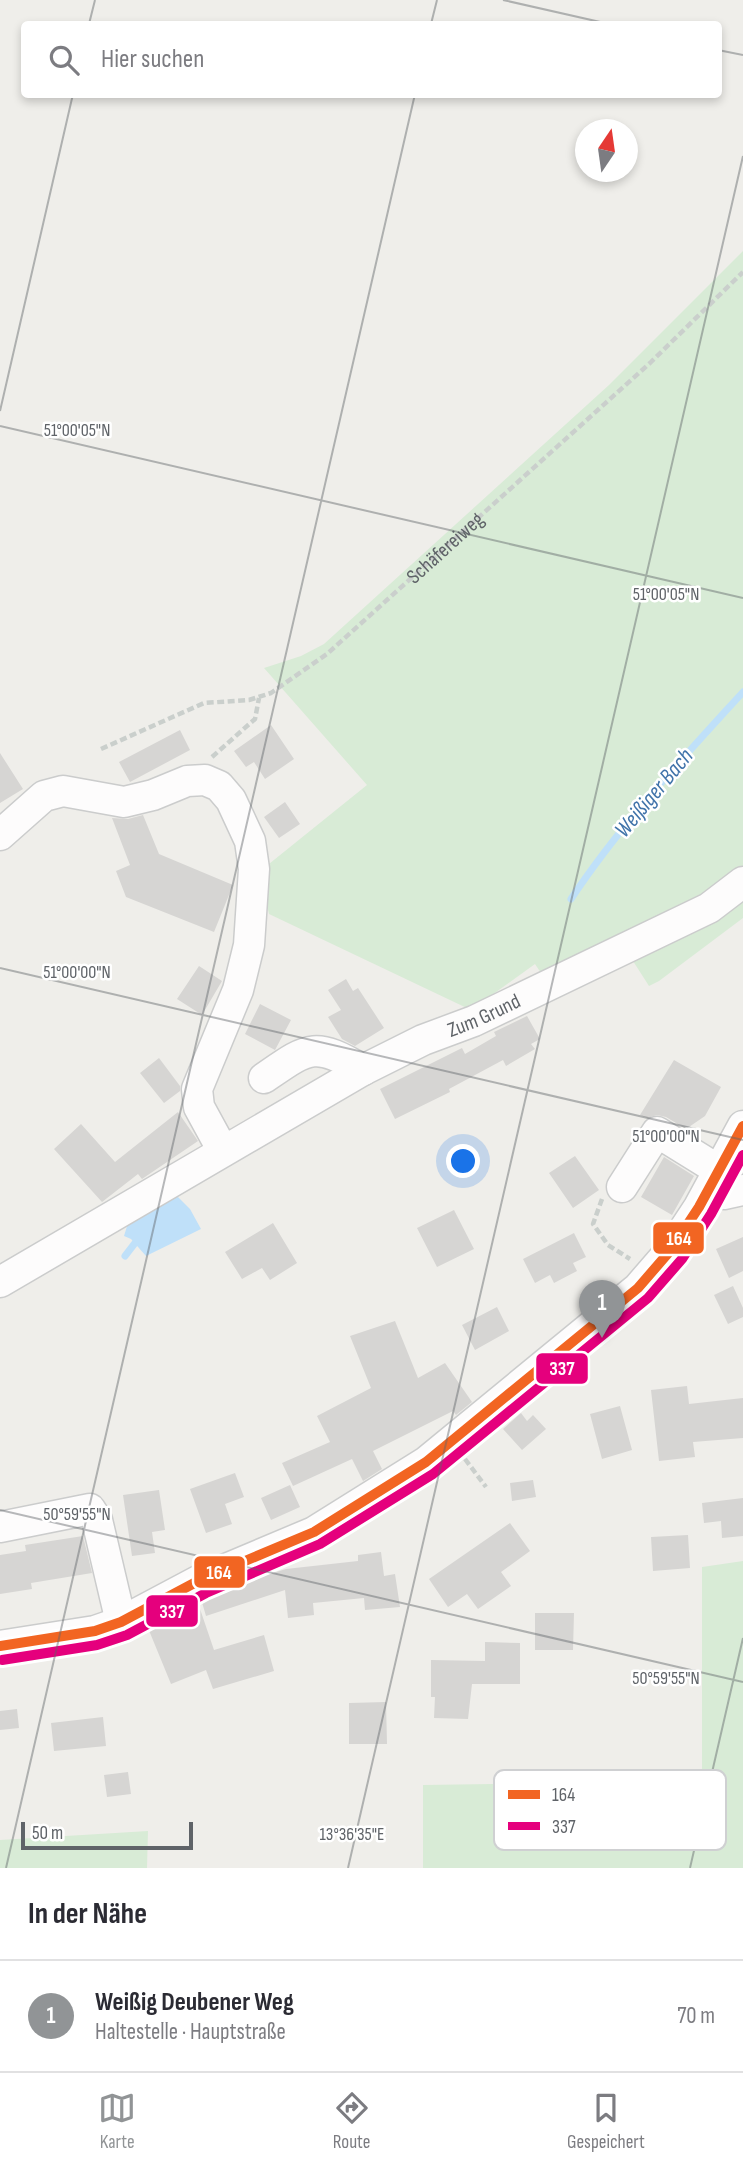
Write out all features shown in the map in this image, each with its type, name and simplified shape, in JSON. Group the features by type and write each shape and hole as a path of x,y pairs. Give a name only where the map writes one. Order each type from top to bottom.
{"street":[{"path":"0,835 44,796 63,792 124,802 153,795 187,781 205,780 219,786 231,800 250,841 254,869 248,945 238,990 197,1089 199,1107 223,1150"},
{"name":"Zum Grund","path":"0,1282 363,1070 423,1040 474,1021 709,908 743,882"},
{"path":"264,1078 302,1052 320,1050 336,1055 363,1070"},
{"path":"0,1646 95,1631 121,1622 200,1580 314,1532 385,1491 448,1447 552,1356 638,1288 670,1251 716,1178 743,1126"},
{"path":"612,1191 657,1132 716,1178 724,1194 743,1190"},
{"path":"0,1527 90,1509 97,1520 121,1622"}],"path":[{"name":"Schäfereiweg","path":"101,749 204,704 271,693 327,654 650,363 743,272"},
{"path":"205,780 207,761 255,719 259,697"},
{"path":"612,1191 593,1224 608,1245 632,1263"},
{"path":"459,1451 486,1487"}],"green space":[{"path":"743,251 743,870 688,908 545,979 535,964 471,1010 269,914 259,872 367,785 264,668 301,656 324,644 609,385"},
{"path":"743,892 743,918 649,986 633,961"},
{"path":"743,1561 743,1868 423,1868 423,1785 494,1784 494,1850 726,1850 726,1770 702,1770 702,1567"},
{"path":"148,1831 147,1868 0,1868 0,1840"}],"water":[{"path":"177,1196 190,1209 201,1229 146,1256 131,1239 124,1236 128,1223"}],"building":[{"path":"271,725 294,759 265,779 254,762 246,767 234,751"},
{"path":"180,730 190,750 130,782 119,762"},
{"path":"0,753 23,789 0,803"},
{"path":"285,802 300,824 279,838 264,817"},
{"path":"143,815 159,854 233,885 214,932 126,897 116,871 130,865 112,818 128,819"},
{"path":"199,966 222,981 202,1015 177,999"},
{"path":"346,979 353,991 358,988 384,1028 355,1046 342,1039 328,1017 341,1010 328,990"},
{"path":"260,1004 291,1020 275,1050 245,1034"},
{"path":"527,1016 540,1039 531,1044 535,1049 506,1066 503,1060 449,1089 450,1092 395,1119 380,1089 462,1048 465,1054 496,1036 494,1032"},
{"path":"159,1058 180,1086 180,1091 164,1103 140,1073"},
{"path":"674,1060 721,1087 705,1116 686,1129 666,1117 657,1115 647,1118 640,1115"},
{"path":"178,1112 198,1141 142,1179 138,1174 102,1202 54,1149 81,1124 115,1162"},
{"path":"575,1156 599,1190 573,1208 549,1173"},
{"path":"664,1157 694,1176 672,1215 641,1197"},
{"path":"454,1210 474,1249 437,1267 417,1228"},
{"path":"273,1223 297,1263 270,1280 262,1268 242,1279 225,1252"},
{"path":"574,1233 586,1257 573,1263 577,1271 554,1283 550,1275 535,1283 523,1259"},
{"path":"743,1237 743,1271 729,1278 716,1249"},
{"path":"733,1286 743,1308 743,1317 728,1324 714,1295"},
{"path":"497,1307 509,1331 475,1350 462,1325"},
{"path":"395,1321 418,1378 445,1363 472,1402 456,1415 453,1411 373,1451 382,1469 363,1481 352,1459 293,1486 282,1463 330,1442 317,1416 371,1388 350,1336"},
{"path":"687,1386 689,1404 743,1398 743,1438 693,1442 695,1457 659,1461 651,1390"},
{"path":"620,1406 632,1450 602,1459 590,1414"},
{"path":"521,1413 527,1421 533,1415 546,1429 522,1450 503,1429"},
{"path":"235,1473 244,1497 225,1504 232,1524 206,1533 190,1489"},
{"path":"533,1480 536,1497 512,1501 510,1483"},
{"path":"290,1485 300,1507 271,1520 261,1498"},
{"path":"159,1490 165,1530 152,1532 155,1553 132,1556 123,1495"},
{"path":"743,1498 743,1536 722,1538 721,1521 704,1523 702,1503"},
{"path":"510,1523 530,1551 501,1572 511,1586 478,1609 467,1594 448,1607 429,1579"},
{"path":"688,1535 690,1568 653,1571 651,1537"},
{"path":"83,1536 92,1573 31,1583 32,1589 0,1594 0,1555 26,1551 25,1545"},
{"path":"381,1552 384,1576 395,1574 400,1607 365,1610 364,1598 313,1603 314,1615 288,1618 285,1590 206,1616 201,1599 233,1585 286,1569 358,1561 358,1555"},
{"path":"199,1606 214,1650 264,1635 274,1671 213,1689 206,1670 171,1684 148,1628"},
{"path":"535,1613 574,1613 573,1650 535,1650"},
{"path":"485,1642 520,1643 520,1684 472,1684 468,1719 434,1718 431,1660 485,1661"},
{"path":"386,1702 387,1744 349,1744 349,1703"},
{"path":"17,1709 19,1728 0,1730 0,1711"},
{"path":"103,1717 106,1746 54,1751 51,1723"},
{"path":"128,1772 131,1794 107,1797 104,1775"}],"waterway":[{"name":"Weißiger Bach","path":"571,899 631,818 743,692"},
{"path":"125,1256 135,1243"}],"transit line":[{"name":"164","path":"0,1646 95,1631 121,1622 200,1580 314,1532 426,1462 638,1288 670,1251 699,1207 743,1126"},
{"name":"337","path":"2,1660 97,1645 127,1635 206,1593 320,1544 433,1474 648,1298 682,1259 711,1214 743,1155"}],"place":[{"name":"Weißig Deubener Weg","path":"602,1338"}]}
